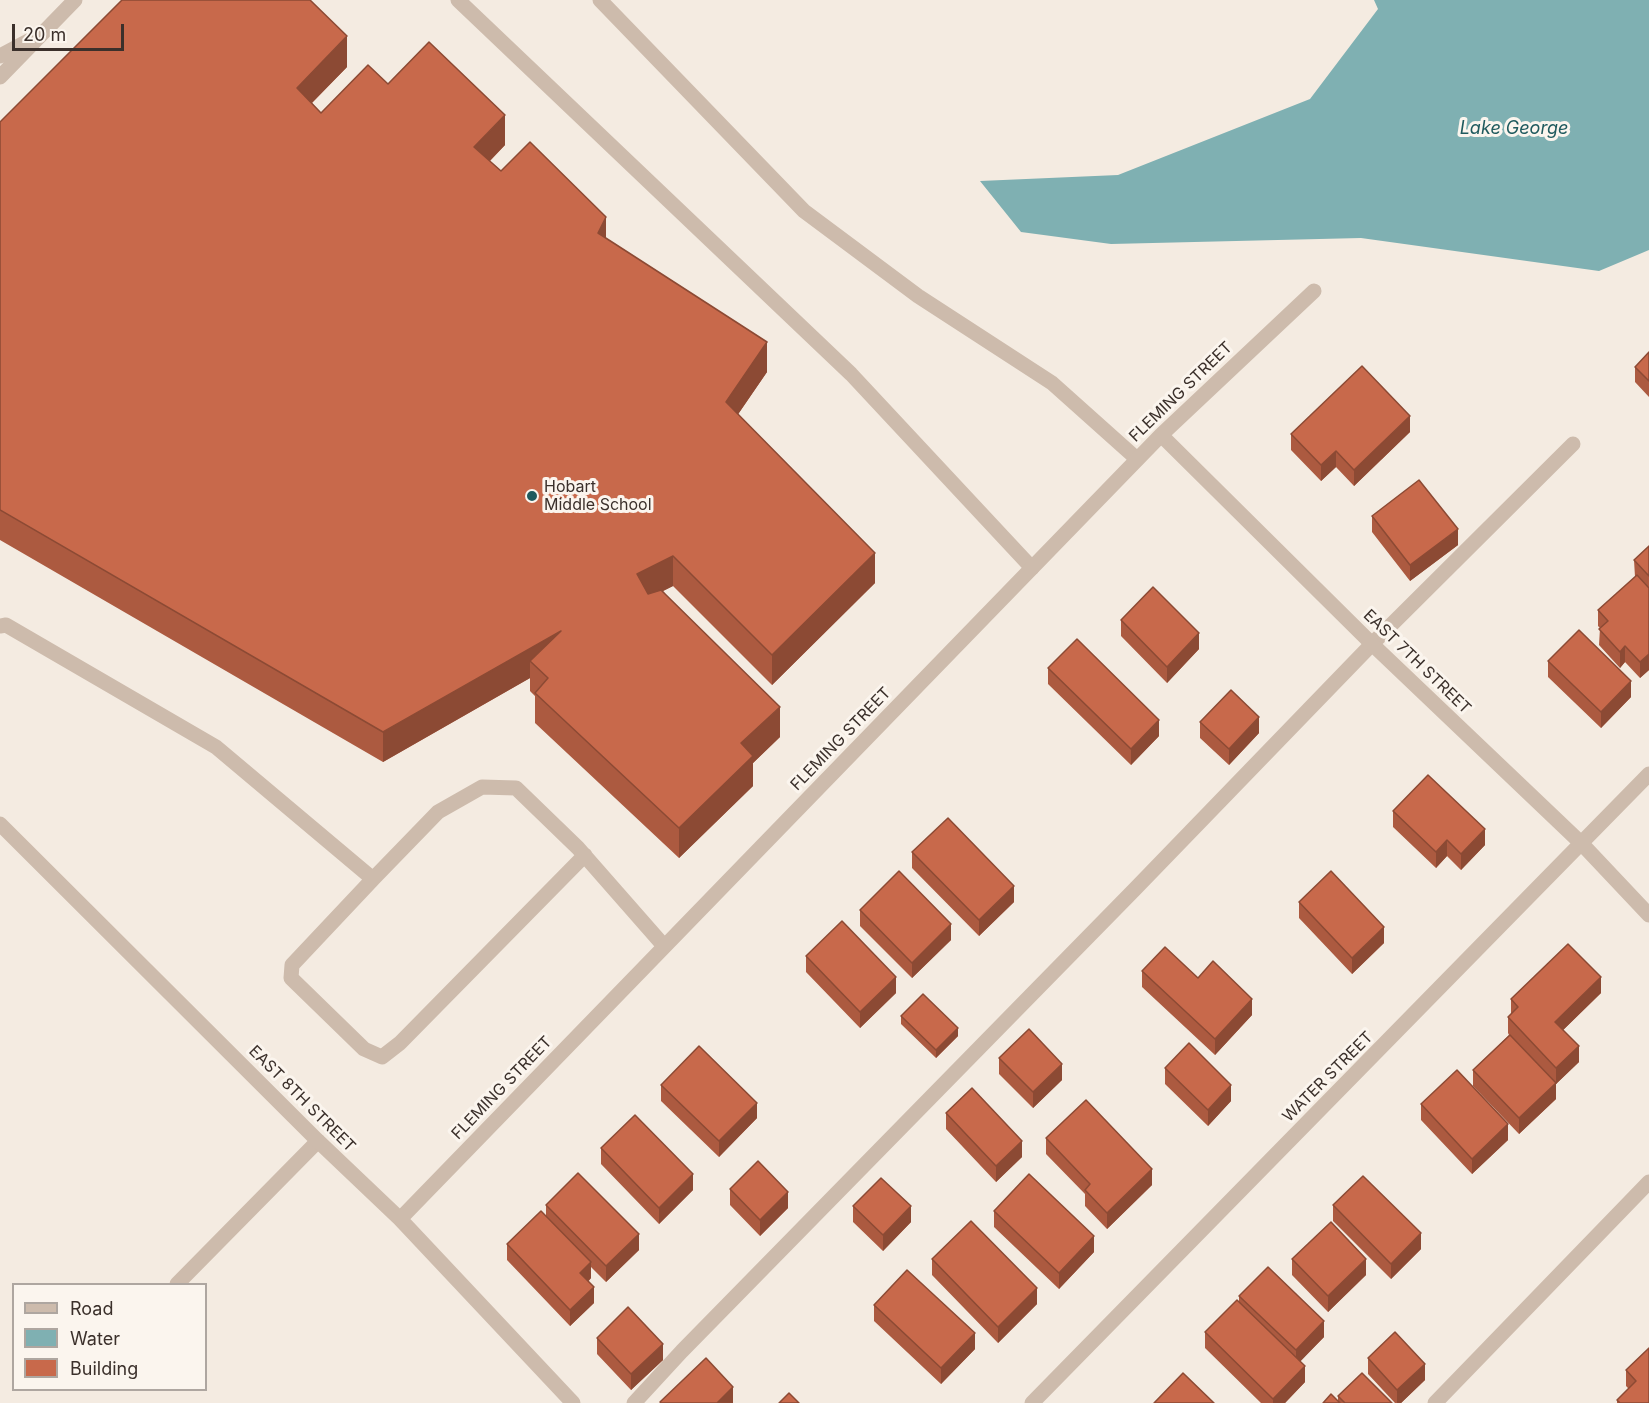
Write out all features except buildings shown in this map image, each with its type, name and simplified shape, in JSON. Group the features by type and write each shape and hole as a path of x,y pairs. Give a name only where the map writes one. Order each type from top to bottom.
{"street":[{"path":"0,77 75,0"},
{"path":"458,0 851,374 1032,568"},
{"path":"600,0 804,211 918,296 1052,383 1137,459"},
{"path":"0,56 42,34"},
{"name":"FLEMING STREET","path":"400,1219 1137,459 1314,291"},
{"name":"EAST 7TH STREET","path":"1161,435 1372,644 1582,844 1649,915"},
{"path":"634,1403 682,1351 1127,898 1372,644 1573,444"},
{"path":"0,626 6,625 216,747 373,879"},
{"name":"WATER STREET","path":"1032,1403 1649,774"},
{"path":"585,855 400,1044 382,1057 364,1049 291,978 292,965 438,812 482,787 516,788 585,855 664,946"},
{"name":"EAST 8TH STREET","path":"0,824 318,1141 400,1219 573,1403"},
{"path":"178,1283 318,1141"},
{"path":"1434,1403 1649,1182"}],"water":[{"name":"Lake George","path":"1374,0 1649,0 1649,250 1599,271 1361,238 1111,244 1021,232 980,181 1118,175 1310,99 1378,9"}],"place":[{"name":"Hobart Middle School","path":"532,496"}]}
